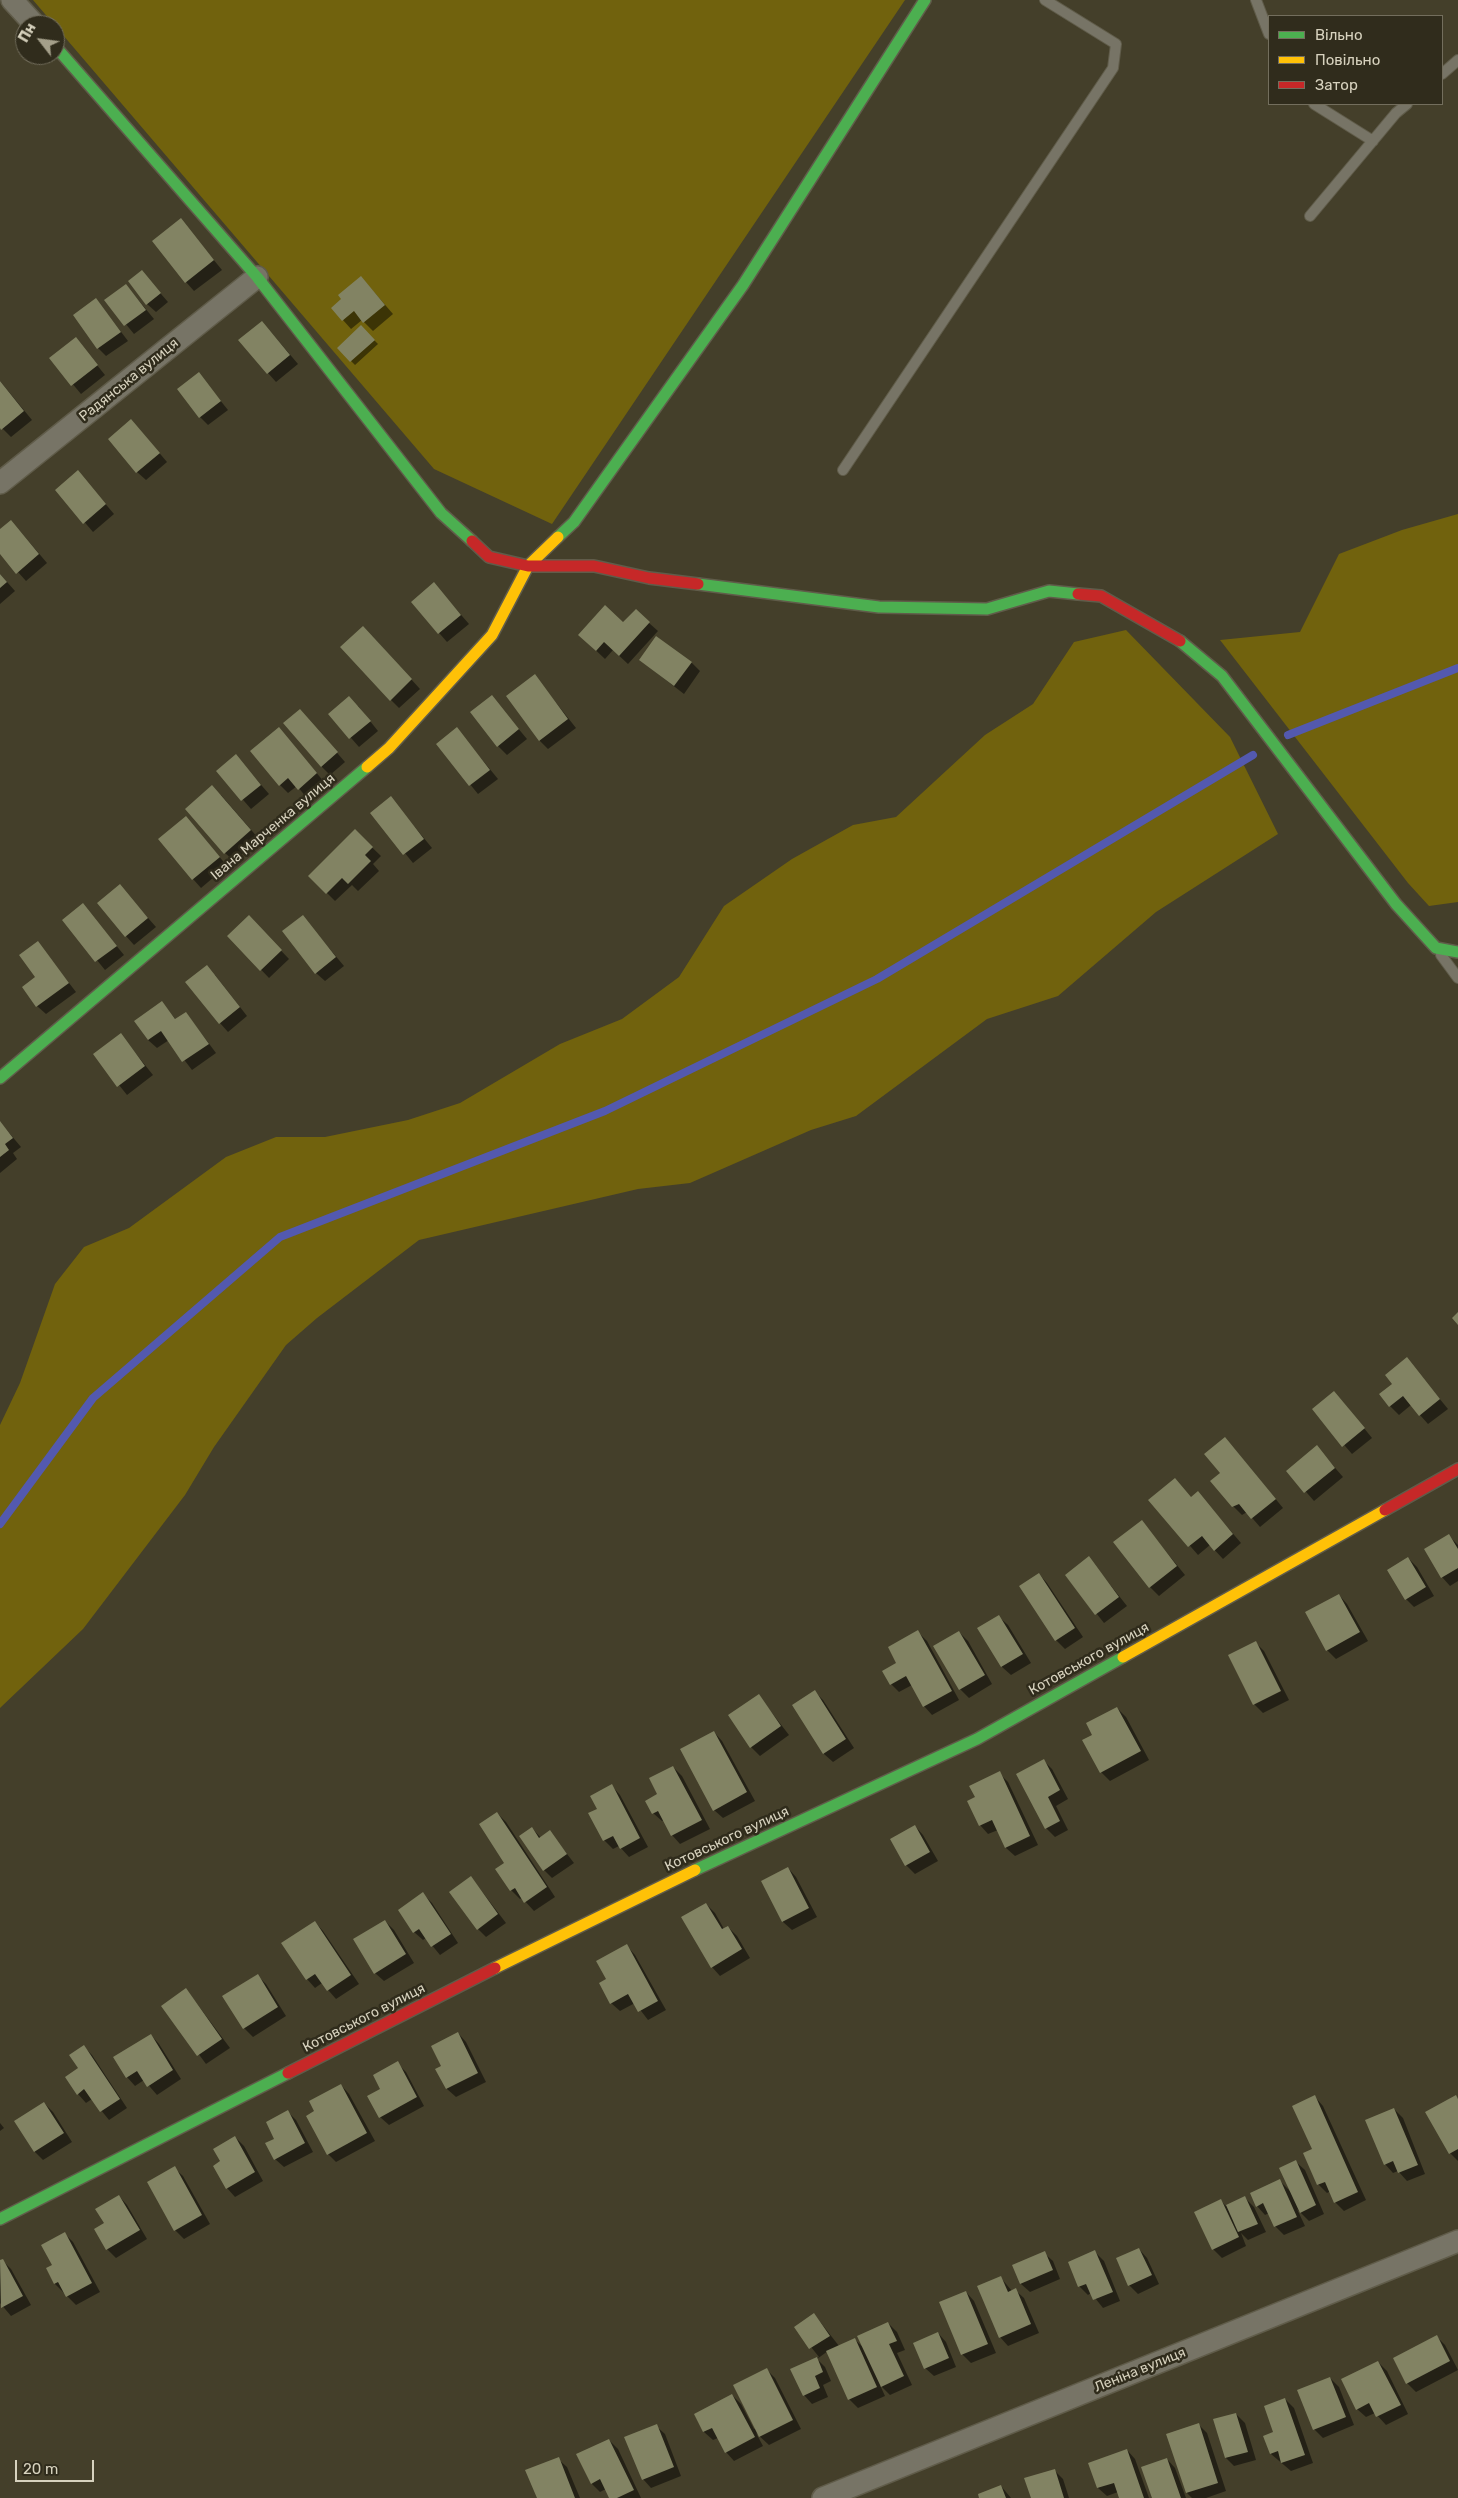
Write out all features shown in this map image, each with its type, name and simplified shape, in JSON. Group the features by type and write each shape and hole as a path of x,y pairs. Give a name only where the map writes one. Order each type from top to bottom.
{"street":[{"path":"12,0 26,15"},
{"name":"Івана Марченка вулиця","path":"0,1078 389,748 492,635 528,566 574,522 742,285 925,0"},
{"path":"65,57 257,277 441,512 489,557 528,566 594,566 649,578 879,607 987,609 1049,591 1101,596 1177,640 1222,676 1396,904 1436,948 1458,952"},
{"name":"Радянська вулиця","path":"0,483 257,277"},
{"name":"Котовського вулиця","path":"0,2219 626,1902 977,1739 1458,1469"},
{"name":"Леніна вулиця","path":"823,2498 1458,2241"}],"lane":[{"path":"843,470 1113,68 1116,44 1045,0"},
{"path":"1256,0 1268,31"},
{"path":"1443,73 1458,60"},
{"path":"1316,105 1373,141"},
{"path":"1310,216 1406,105"},
{"path":"1436,948 1458,978"}],"shaded area":[{"path":"33,0 905,0 552,524 434,469 65,37 65,15 46,15"},
{"path":"1458,514 1458,902 1429,906 1408,883 1220,640 1300,632 1339,554 1402,530"},
{"path":"1126,630 1230,737 1278,834 1156,912 1058,996 987,1019 856,1116 811,1130 690,1183 638,1189 419,1240 317,1318 286,1345 214,1447 185,1495 83,1629 0,1708 0,1425 20,1383 55,1284 84,1247 129,1228 226,1157 276,1137 325,1137 408,1120 460,1103 560,1044 622,1019 679,977 724,906 792,859 853,825 896,817 985,735 1033,704 1074,642"}],"building":[{"path":"181,218 214,260 185,283 152,241"},
{"path":"142,270 161,293 146,305 128,281"},
{"path":"361,276 385,305 363,323 354,311 342,321 331,308 341,299 338,295"},
{"path":"126,284 146,310 124,326 104,300"},
{"path":"96,298 121,332 97,349 73,315"},
{"path":"262,321 290,355 267,374 238,340"},
{"path":"361,325 375,340 350,362 337,348"},
{"path":"76,337 98,365 71,386 49,358"},
{"path":"199,372 221,401 199,418 177,389"},
{"path":"0,381 24,411 1,430 0,428"},
{"path":"131,419 160,453 136,473 108,439"},
{"path":"78,470 106,504 83,524 55,490"},
{"path":"11,520 39,554 16,574 0,554 0,529"},
{"path":"0,574 7,582 0,588"},
{"path":"434,582 461,615 438,634 411,602"},
{"path":"605,605 623,622 636,609 650,622 619,656 604,642 596,651 578,635"},
{"path":"363,626 412,679 390,701 340,647"},
{"path":"656,636 692,662 674,686 639,660"},
{"path":"535,674 568,719 539,741 506,696"},
{"path":"492,695 519,729 497,747 470,712"},
{"path":"349,696 371,721 349,739 328,714"},
{"path":"300,709 338,752 321,767 283,723"},
{"path":"279,727 317,773 298,790 288,778 279,786 250,751"},
{"path":"457,727 490,770 469,786 436,744"},
{"path":"236,754 261,785 241,801 216,771"},
{"path":"212,785 251,830 224,854 185,809"},
{"path":"391,796 424,839 403,855 370,813"},
{"path":"186,816 220,857 192,880 158,839"},
{"path":"355,829 373,847 365,855 371,861 348,884 342,878 326,894 308,876"},
{"path":"120,884 148,918 125,937 97,903"},
{"path":"83,903 117,946 95,962 62,920"},
{"path":"249,915 282,950 260,971 227,936"},
{"path":"303,915 336,957 315,974 282,931"},
{"path":"38,941 69,983 36,1007 22,987 35,977 19,955"},
{"path":"207,965 240,1007 219,1024 185,982"},
{"path":"162,1001 175,1019 186,1012 209,1044 182,1062 161,1031 148,1040 134,1021"},
{"path":"121,1033 145,1066 117,1087 93,1054"},
{"path":"0,1121 13,1138 5,1144 9,1150 0,1157"},
{"path":"1458,1312 1458,1325 1452,1318"},
{"path":"1407,1357 1440,1399 1419,1416 1403,1396 1389,1407 1379,1394 1392,1384 1385,1375"},
{"path":"1334,1391 1365,1428 1342,1447 1312,1409"},
{"path":"1225,1437 1276,1499 1251,1519 1239,1504 1232,1507 1210,1481 1220,1473 1204,1454"},
{"path":"1317,1445 1335,1468 1304,1493 1286,1471"},
{"path":"1175,1478 1191,1497 1198,1491 1233,1534 1214,1551 1202,1536 1188,1547 1148,1500"},
{"path":"1142,1520 1177,1566 1149,1588 1113,1542"},
{"path":"1449,1534 1458,1549 1458,1568 1441,1578 1424,1549"},
{"path":"1089,1556 1119,1597 1095,1615 1065,1575"},
{"path":"1408,1557 1426,1587 1405,1600 1387,1570"},
{"path":"1039,1573 1075,1628 1055,1641 1019,1586"},
{"path":"1339,1594 1360,1632 1326,1651 1305,1612"},
{"path":"999,1615 1023,1654 1001,1667 977,1628"},
{"path":"918,1630 952,1691 923,1707 906,1676 890,1685 882,1671 896,1663 888,1647"},
{"path":"959,1631 985,1675 959,1690 933,1646"},
{"path":"1256,1641 1281,1691 1253,1705 1228,1655"},
{"path":"815,1690 846,1739 823,1754 792,1705"},
{"path":"759,1694 781,1726 750,1748 728,1715"},
{"path":"1117,1707 1141,1751 1100,1773 1082,1740 1092,1735 1086,1723"},
{"path":"714,1731 747,1792 713,1811 680,1749"},
{"path":"1044,1759 1060,1790 1048,1797 1060,1821 1045,1829 1016,1774"},
{"path":"673,1766 702,1820 671,1836 658,1811 652,1814 645,1801 657,1794 649,1778"},
{"path":"1000,1771 1030,1836 1005,1848 992,1820 979,1826 967,1801 975,1797 969,1786"},
{"path":"612,1784 640,1838 620,1849 613,1836 603,1841 588,1813 597,1809 590,1796"},
{"path":"497,1812 547,1887 524,1903 515,1888 510,1891 495,1869 504,1863 479,1824"},
{"path":"915,1825 930,1852 905,1866 890,1839"},
{"path":"532,1827 539,1838 550,1830 567,1854 543,1871 519,1836"},
{"path":"788,1867 809,1908 782,1922 761,1881"},
{"path":"471,1876 498,1914 477,1930 449,1892"},
{"path":"423,1892 451,1934 431,1947 419,1929 413,1933 398,1910"},
{"path":"706,1903 722,1929 728,1926 742,1949 711,1968 681,1917"},
{"path":"385,1920 406,1954 374,1974 353,1939"},
{"path":"315,1921 351,1975 327,1991 315,1974 306,1980 281,1943"},
{"path":"627,1944 658,2001 638,2012 628,1994 610,2004 599,1983 606,1979 596,1961"},
{"path":"258,1974 278,2007 243,2029 222,1996"},
{"path":"186,1988 222,2039 197,2056 161,2006"},
{"path":"458,2032 478,2073 446,2089 435,2069 441,2066 431,2046"},
{"path":"151,2034 173,2070 147,2087 137,2071 126,2078 113,2057"},
{"path":"84,2045 120,2099 100,2112 84,2089 77,2095 65,2077 78,2068 69,2055"},
{"path":"398,2061 417,2097 379,2118 367,2096 380,2089 373,2075"},
{"path":"341,2084 367,2133 327,2155 306,2116 314,2111 309,2101"},
{"path":"1315,2095 1358,2192 1334,2203 1325,2182 1317,2185 1303,2153 1312,2149 1292,2106"},
{"path":"1456,2095 1458,2099 1458,2149 1449,2154 1425,2112"},
{"path":"44,2102 64,2133 34,2152 14,2121"},
{"path":"1394,2108 1418,2165 1398,2173 1393,2161 1384,2165 1365,2120"},
{"path":"288,2110 305,2143 274,2160 265,2143 274,2139 266,2122"},
{"path":"235,2136 255,2172 226,2189 213,2166 220,2161 213,2149"},
{"path":"1296,2160 1316,2205 1300,2213 1279,2168"},
{"path":"175,2166 202,2215 174,2231 147,2182"},
{"path":"1280,2179 1297,2217 1274,2227 1263,2203 1256,2207 1250,2193"},
{"path":"119,2195 140,2230 106,2250 94,2229 104,2223 95,2209"},
{"path":"1245,2196 1258,2224 1238,2232 1226,2205"},
{"path":"1221,2199 1239,2237 1212,2250 1194,2212"},
{"path":"65,2232 92,2283 66,2297 58,2282 54,2284 46,2268 52,2265 41,2245"},
{"path":"1139,2248 1152,2275 1128,2286 1116,2258"},
{"path":"1095,2250 1113,2292 1093,2300 1086,2284 1078,2287 1068,2262"},
{"path":"1045,2251 1053,2270 1020,2284 1012,2265"},
{"path":"3,2259 23,2296 1,2308 0,2260"},
{"path":"1001,2276 1008,2292 1016,2288 1031,2324 999,2338 977,2286"},
{"path":"966,2291 988,2344 961,2355 939,2302"},
{"path":"814,2313 830,2336 809,2349 794,2327"},
{"path":"888,2322 897,2341 889,2344 904,2376 881,2387 857,2336"},
{"path":"938,2332 949,2358 924,2369 913,2343"},
{"path":"1437,2335 1450,2361 1406,2384 1393,2358"},
{"path":"855,2338 877,2387 848,2400 826,2351"},
{"path":"817,2357 823,2372 815,2376 820,2388 803,2396 790,2369"},
{"path":"1378,2361 1401,2405 1376,2417 1369,2403 1356,2410 1341,2379"},
{"path":"767,2368 793,2420 759,2437 733,2385"},
{"path":"1330,2377 1346,2417 1313,2430 1297,2390"},
{"path":"732,2394 755,2437 725,2453 712,2428 703,2432 694,2414"},
{"path":"1285,2398 1305,2455 1281,2463 1278,2451 1270,2454 1263,2436 1273,2432 1264,2406"},
{"path":"1236,2413 1248,2452 1225,2458 1213,2419"},
{"path":"1199,2423 1218,2483 1186,2493 1166,2434"},
{"path":"657,2424 674,2467 642,2480 624,2437"},
{"path":"609,2439 634,2490 617,2498 609,2498 600,2479 591,2484 576,2454"},
{"path":"1127,2449 1144,2498 1119,2498 1114,2483 1097,2488 1088,2463"},
{"path":"559,2457 575,2498 537,2498 525,2470"},
{"path":"1167,2458 1181,2498 1152,2498 1141,2467"},
{"path":"1055,2469 1064,2498 1031,2498 1024,2478"},
{"path":"1001,2485 1006,2498 979,2498 978,2494"}],"waterway":[{"path":"1288,735 1458,668"},
{"path":"0,1524 93,1398 280,1237 605,1111 877,979 1253,755"}],"traffic: fast":[{"path":"558,537 574,522 743,285 925,0"},
{"path":"65,57 257,277 441,513 472,541"},
{"path":"698,584 879,607 987,609 1049,591 1078,594"},
{"path":"1180,641 1222,676 1396,904 1436,948 1458,952"},
{"path":"0,1078 367,767"},
{"path":"695,1870 977,1739 1123,1657"},
{"path":"0,2219 288,2073"}],"traffic: slow":[{"path":"367,767 389,748 492,635 528,566 558,537"},
{"path":"1123,1657 1385,1510"},
{"path":"495,1968 695,1870"}],"traffic: jam":[{"path":"472,541 489,557 528,566 594,566 649,578 698,584"},
{"path":"1078,594 1101,596 1180,641"},
{"path":"1385,1510 1458,1469"},
{"path":"288,2073 495,1968"}]}
